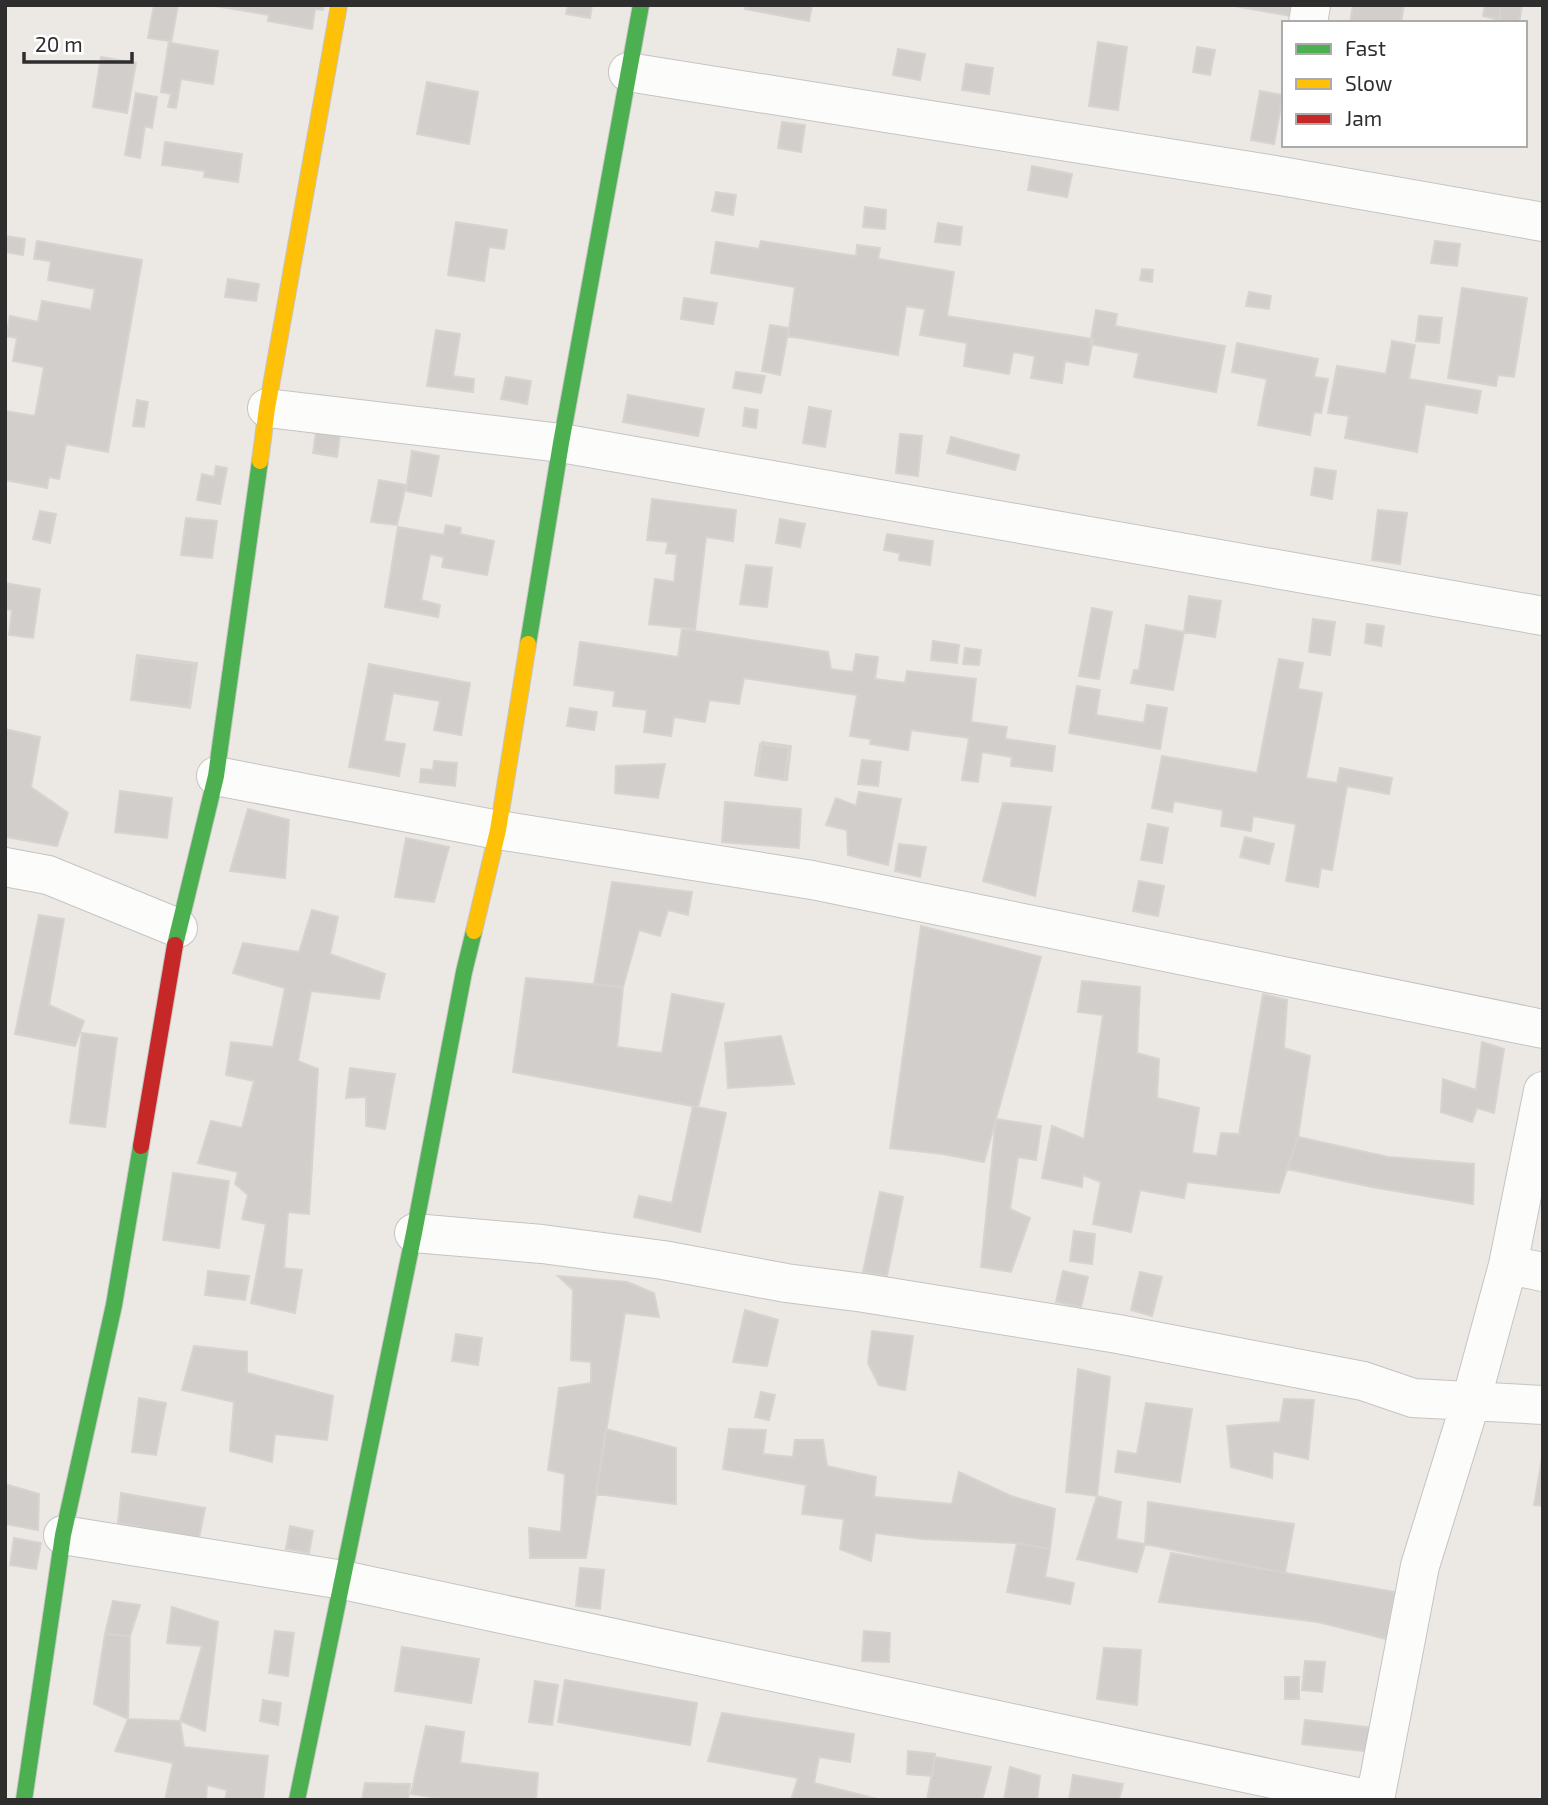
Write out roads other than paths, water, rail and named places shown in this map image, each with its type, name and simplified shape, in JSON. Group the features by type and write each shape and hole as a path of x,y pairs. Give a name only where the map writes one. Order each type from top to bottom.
{"street":[{"path":"24,1800 63,1535 114,1305 178,928 216,776 267,408 339,5"},
{"path":"297,1800 414,1233 464,972 498,830 561,443 641,5"},
{"path":"628,72 1283,160 1543,222"},
{"path":"267,408 561,443 1543,616"},
{"path":"216,776 498,830 813,880 1543,1029"},
{"path":"5,867 48,876 178,928"},
{"path":"63,1535 343,1580 1373,1800 1420,1566 1471,1401 1526,1269 1543,1091"},
{"path":"414,1233 542,1244 663,1260 786,1283 1118,1334 1363,1381 1413,1398 1543,1405"}]}
